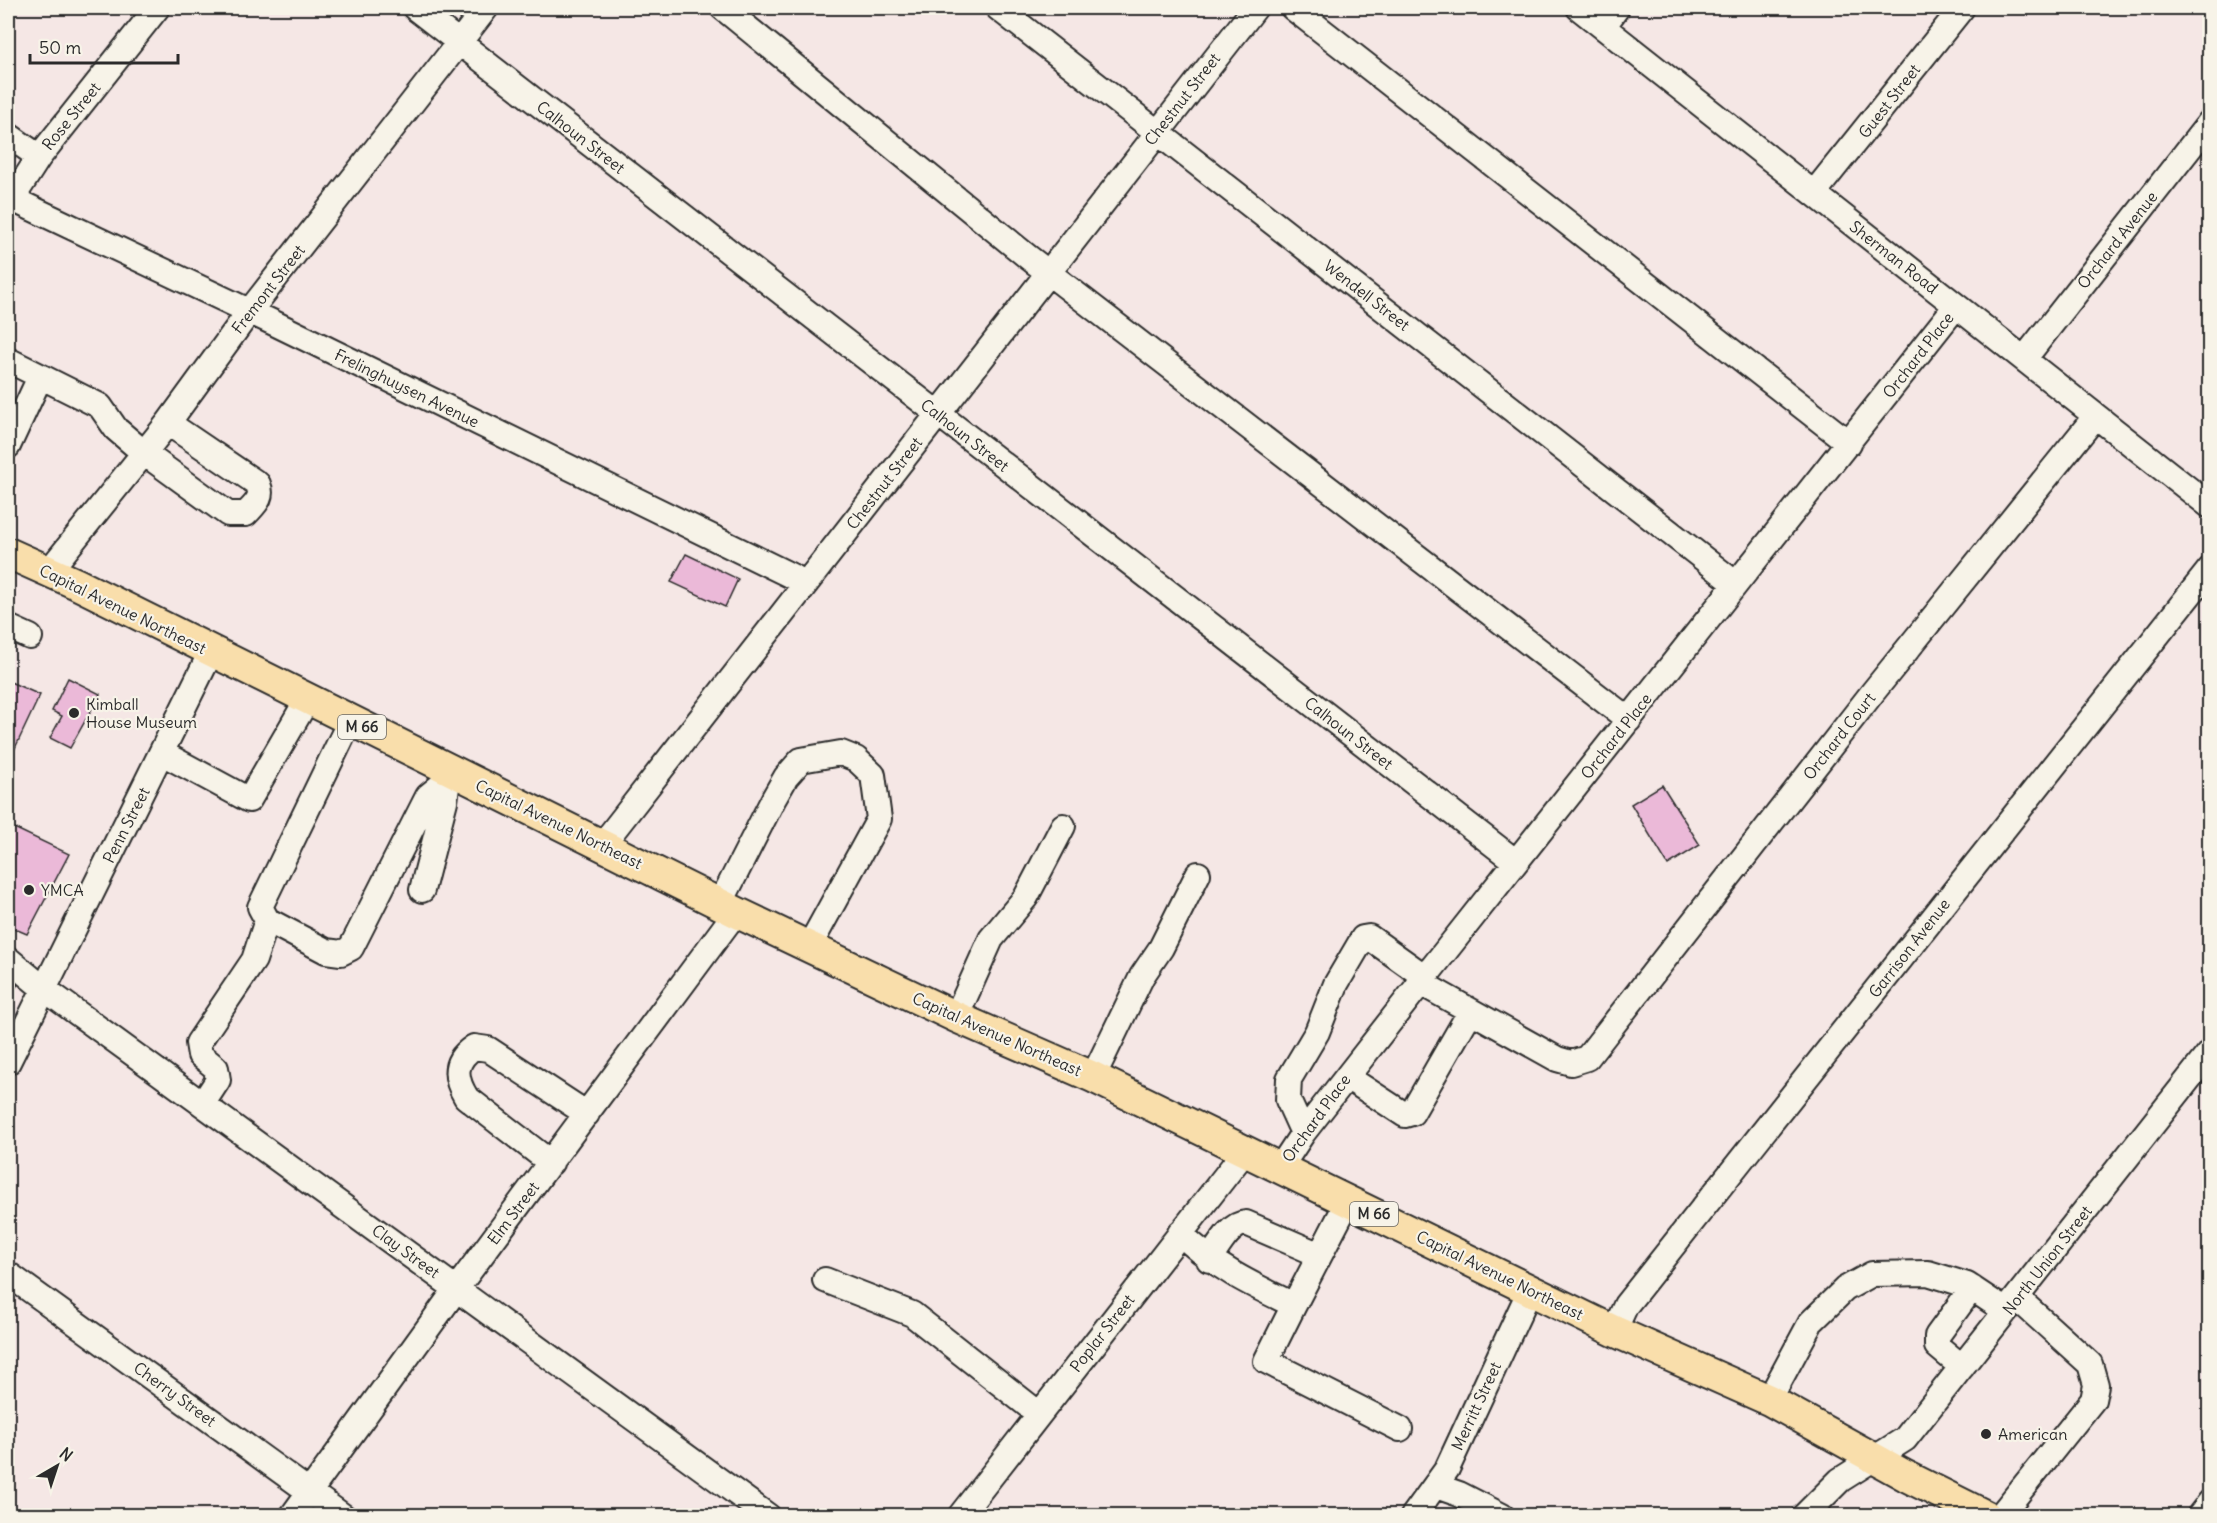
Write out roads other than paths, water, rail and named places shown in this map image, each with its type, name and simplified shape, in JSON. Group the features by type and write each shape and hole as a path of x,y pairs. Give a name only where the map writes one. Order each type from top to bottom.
{"main road":[{"name":"Capital Avenue Northeast","path":"8,553 49,571 350,721 448,776 602,845 956,1017 1092,1077 1530,1290 1768,1400 1986,1515"}],"street":[{"name":"Rose Street","path":"10,198 39,157 158,8"},
{"name":"Calhoun Street","path":"415,8 1516,862"},
{"name":"Fremont Street","path":"49,571 168,423 249,312 486,8"},
{"path":"723,8 1049,273 1629,720"},
{"name":"Wendell Street","path":"998,8 1736,584"},
{"name":"Chestnut Street","path":"602,845 1255,8"},
{"path":"1293,8 1849,443"},
{"name":"Sherman Road","path":"1578,8 1610,17 1814,193 2210,506"},
{"name":"Guest Street","path":"1814,193 1962,8"},
{"name":"Orchard Avenue","path":"2024,359 2210,122"},
{"path":"8,135 39,157"},
{"name":"Frelinghuysen Avenue","path":"10,198 806,583"},
{"name":"Orchard Place","path":"1280,1168 1303,1133 1956,306"},
{"path":"8,360 100,406 116,429 144,453 228,514 246,514 260,500 261,492 258,484 168,423"},
{"path":"8,446 40,376"},
{"name":"Orchard Court","path":"1470,1012 1557,1059 1571,1063 1587,1058 1873,692 2095,417"},
{"name":"Garrison Avenue","path":"1614,1330 1626,1305 2210,569"},
{"path":"8,627 30,637"},
{"name":"Penn Street","path":"8,1062 211,652"},
{"path":"162,753 249,800 307,700"},
{"path":"350,721 260,908 267,920 326,951 341,953 351,948 428,796 448,776"},
{"name":"Elm Street","path":"292,1515 587,1114 728,908 774,798 786,777 801,760 841,753 856,759 873,775 879,819 809,947"},
{"path":"422,890 445,801 448,776"},
{"path":"956,1017 991,939 1026,897 1063,826"},
{"path":"1092,1077 1142,976 1161,948 1198,874"},
{"path":"202,1102 218,1080 216,1068 200,1055 198,1043 254,960 267,920"},
{"path":"1303,1133 1288,1100 1289,1079 1324,1019 1336,984 1364,938 1369,937 1423,980 1470,1012 1412,1113 1405,1115 1347,1077"},
{"name":"Clay Street","path":"8,959 43,988 768,1515"},
{"path":"551,1163 466,1097 457,1082 457,1067 464,1054 474,1047 488,1049 587,1114"},
{"name":"North Union Street","path":"1804,1515 1840,1480 1905,1439 2210,1052"},
{"name":"Poplar Street","path":"960,1515 1245,1150"},
{"path":"1348,1201 1266,1361 1400,1429"},
{"path":"1209,1260 1230,1231 1240,1223 1246,1222 1320,1255"},
{"path":"1180,1233 1209,1260 1232,1276 1294,1305"},
{"path":"1768,1400 1811,1323 1845,1289 1872,1274 1929,1273 2011,1305 2090,1364 2096,1385 2093,1400 2000,1515"},
{"name":"Cherry Street","path":"8,1274 343,1515"},
{"path":"825,1280 912,1314 1039,1414"},
{"path":"1962,1367 1937,1346 1937,1336 1972,1288"},
{"name":"Merritt Street","path":"1413,1515 1447,1469 1530,1290"},
{"path":"1436,1486 1459,1494 1502,1515"},
{"path":"2199,1515 2210,1502"}],"place":[{"name":"Kimball House Museum","path":"74,713"},
{"name":"YMCA","path":"29,890"},
{"name":"American","path":"1986,1434"}]}
